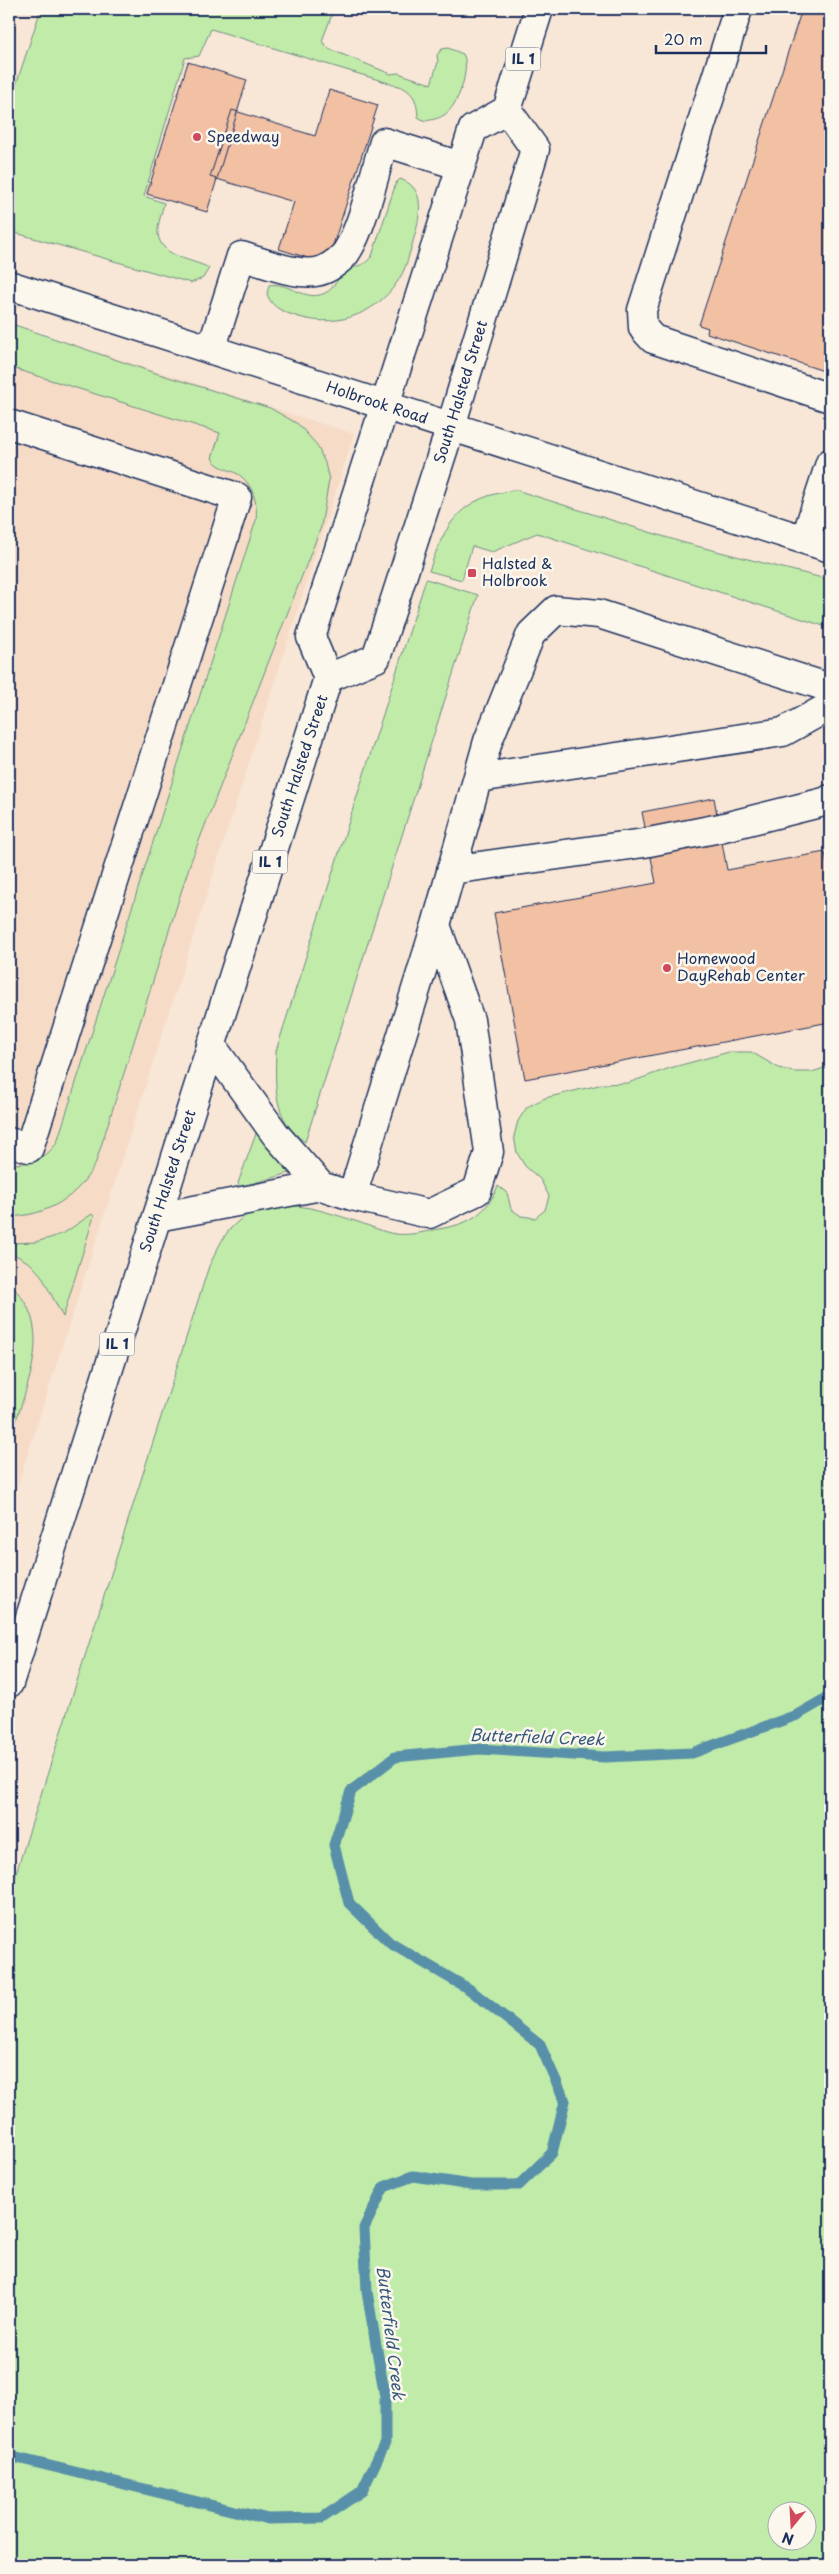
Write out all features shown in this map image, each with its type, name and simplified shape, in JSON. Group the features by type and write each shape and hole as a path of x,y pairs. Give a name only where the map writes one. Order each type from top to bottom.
{"main road":[{"name":"IL 1","path":"507,110 538,9"},
{"path":"738,9 642,310 643,328 653,339 830,398"},
{"name":"South Halsted Street","path":"9,1683 328,678 311,636 473,129 507,110 535,149 451,426 376,658 328,678"},
{"path":"211,350 241,256 287,270 305,271 322,270 347,252 355,234 384,142 461,166"},
{"name":"Holbrook Road","path":"9,285 818,544"},
{"path":"9,424 236,498 28,1148 9,1142"},
{"path":"818,544 830,463"},
{"path":"352,1196 436,926 488,741 531,634 556,610 599,614 830,688"},
{"path":"478,778 783,732 830,706"},
{"path":"451,870 644,843 720,828 830,799"},
{"path":"157,1217 321,1186 352,1196 429,1214 478,1191 489,1152 470,1020 436,926"},
{"path":"211,1045 276,1135 321,1186"}],"shaded area":[{"path":"9,324 354,434 9,1512"}],"green space":[{"path":"41,9 334,9 322,41 329,49 391,74 398,73 431,84 438,62 437,55 442,49 448,48 463,54 465,60 464,77 462,87 449,111 444,115 425,121 418,117 413,96 402,87 211,29 199,56 185,58 144,196 164,203 158,234 160,242 165,248 179,257 209,268 203,278 191,283 9,231 9,106"},
{"path":"400,179 415,190 419,198 419,217 404,271 394,287 383,298 358,314 330,321 299,317 284,312 272,303 267,294 269,285 283,286 304,294 318,295 331,289 344,273 364,264 372,256 396,183"},
{"path":"9,323 149,371 270,408 298,424 317,445 325,463 329,480 321,527 190,864 96,1162 80,1186 60,1202 37,1213 9,1217 9,1164 37,1160 48,1153 57,1142 256,520 256,514 251,488 238,474 223,468 212,458 220,433 9,367"},
{"path":"516,490 681,542 830,580 830,628 537,533 492,552 472,546 462,580 429,571 442,538 458,514 482,499 497,493"},
{"path":"426,579 478,595 305,1142 295,1133 281,1113 276,1090 276,1051"},
{"path":"729,1052 751,1052 779,1068 793,1072 812,1072 830,1066 830,2565 9,2565 9,1895 209,1266 222,1240 232,1227 246,1216 261,1209 277,1206 310,1208 395,1234 419,1233 454,1226 477,1215 489,1203 498,1186 507,1193 511,1209 521,1216 535,1218 545,1210 549,1196 540,1179 525,1166 517,1153 514,1136 518,1121 527,1107 545,1098 603,1084 628,1083 670,1068"},
{"path":"257,1131 270,1150 292,1171 240,1187 238,1183"},
{"path":"92,1214 94,1216 63,1317 41,1275 31,1264 9,1251 12,1243 35,1242 64,1233"},
{"path":"9,1284 24,1301 32,1319 35,1339 29,1381 9,1442"}],"building":[{"path":"802,9 830,9 830,373 707,333 708,328 699,325"},
{"name":"Speedway","path":"188,62 247,80 207,212 147,194"},
{"name":"Speedway","path":"329,90 378,105 327,264 279,249 294,202 210,177 232,110 315,136"},
{"name":"Homewood DayRehab Center","path":"714,798 727,870 825,852 830,879 830,1022 525,1079 494,913 656,883 642,812"}],"waterway":[{"name":"Butterfield Creek","path":"9,2456 268,2519 322,2518 362,2491 385,2443 385,2397 367,2292 364,2228 384,2187 413,2176 471,2185 519,2185 552,2153 565,2101 540,2045 469,1989 390,1943 349,1903 334,1845 351,1791 395,1757 479,1749 605,1757 692,1753 797,1715 830,1696"}],"place":[{"name":"Speedway","path":"197,137"},
{"name":"Halsted & Holbrook","path":"472,573"},
{"name":"Homewood DayRehab Center","path":"667,968"}]}
